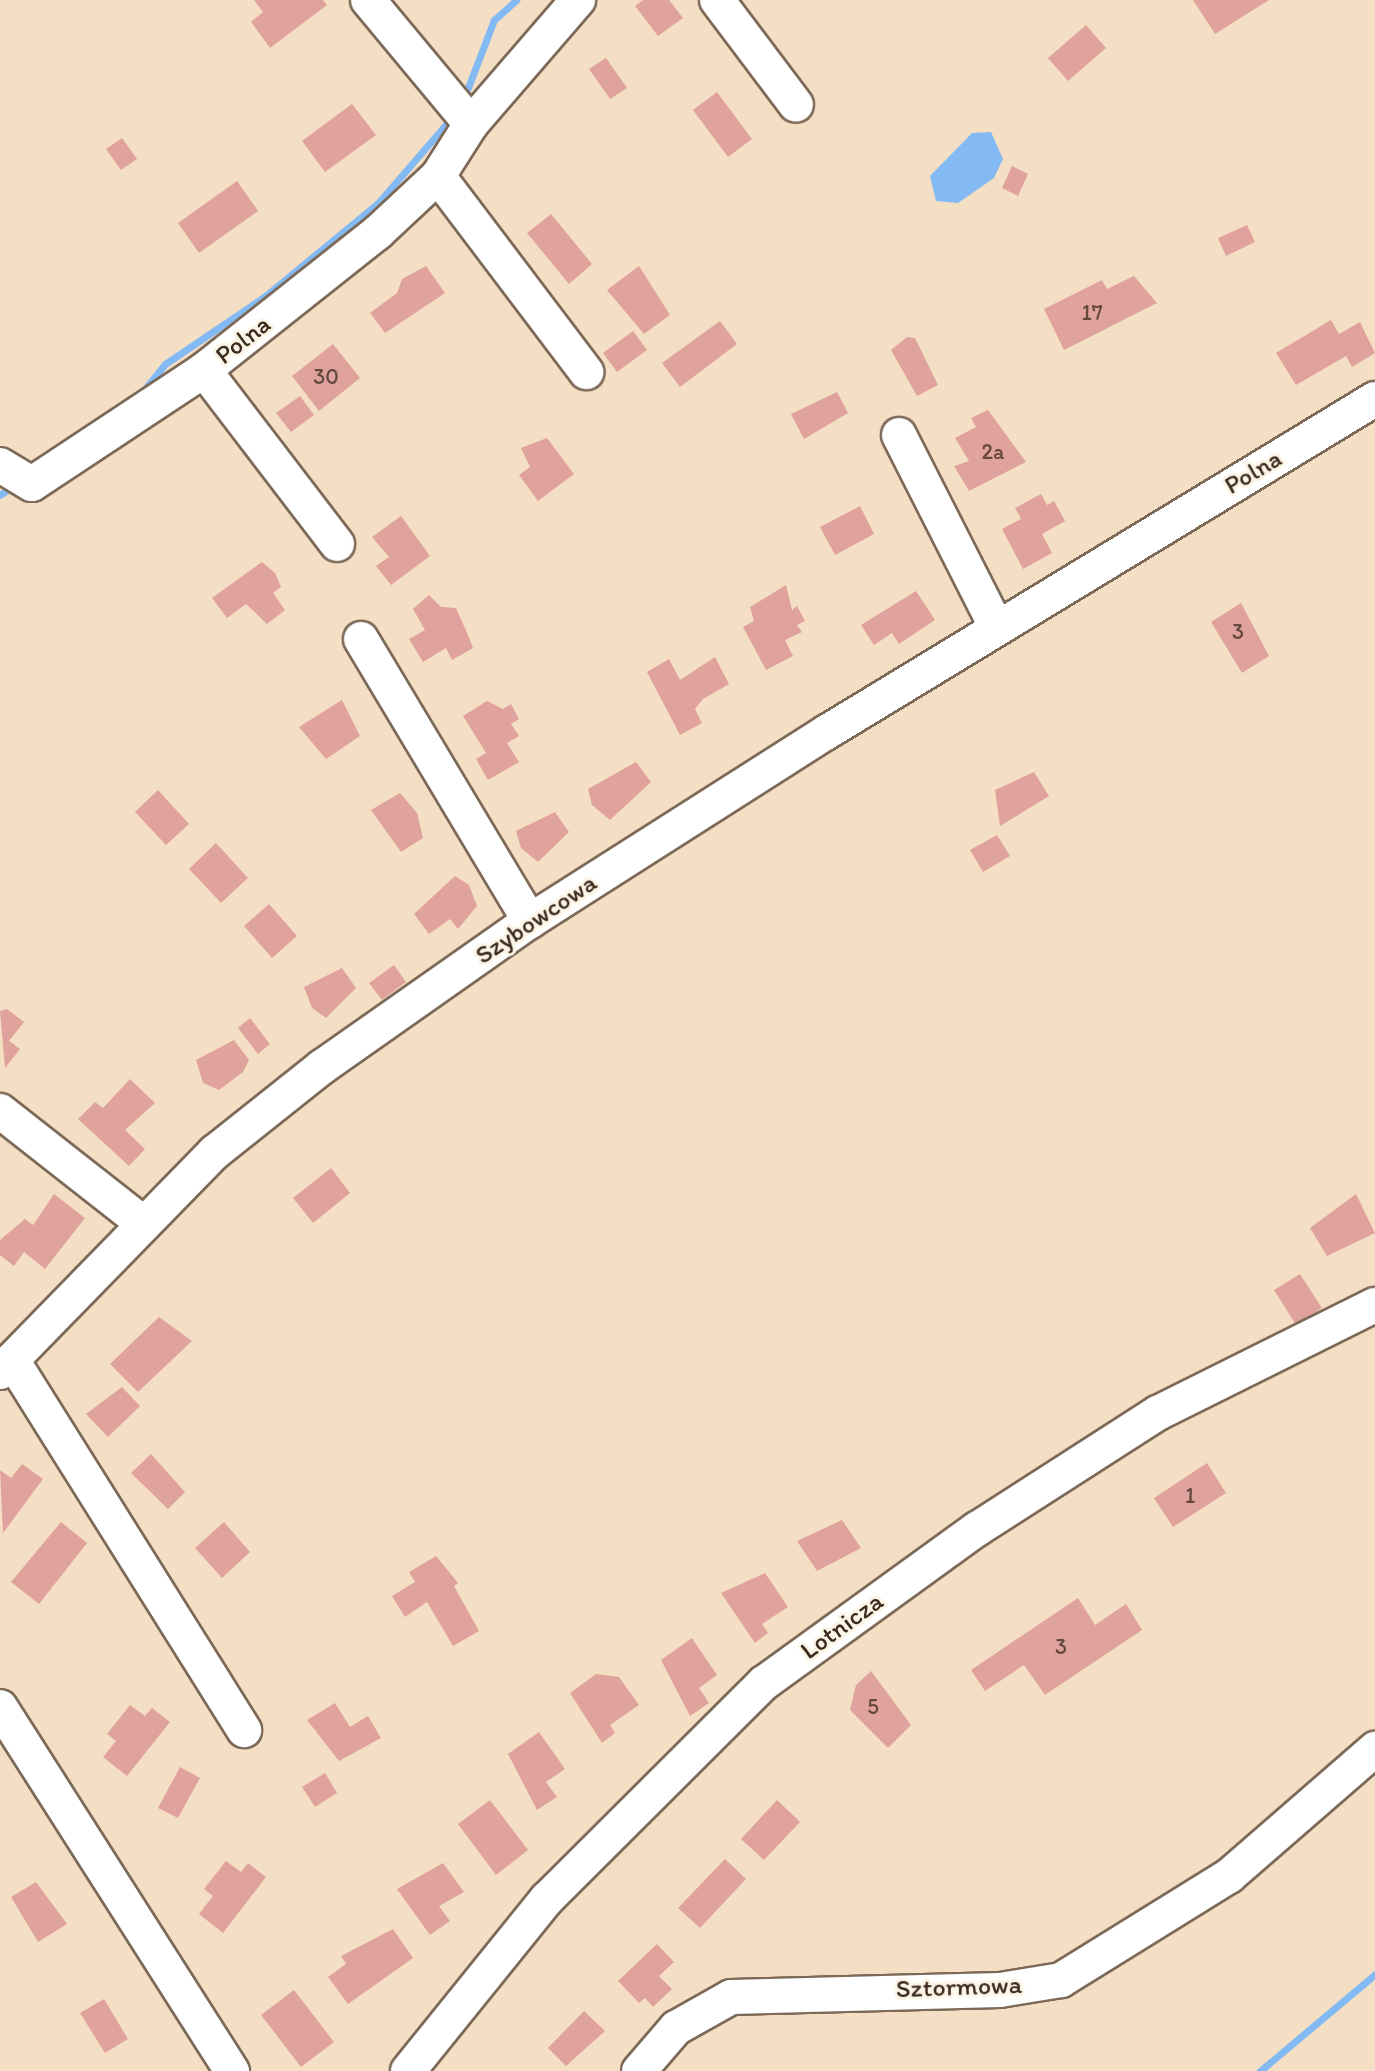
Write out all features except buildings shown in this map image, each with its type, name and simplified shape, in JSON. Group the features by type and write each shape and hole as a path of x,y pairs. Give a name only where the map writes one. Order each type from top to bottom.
{"street":[{"path":"368,0 471,124"},
{"name":"Polna","path":"0,465 32,484 204,370 438,176 471,124 578,0"},
{"path":"717,0 796,105"},
{"path":"438,176 586,372"},
{"path":"204,370 337,544"},
{"name":"Polna","path":"1132,545 1375,399"},
{"path":"899,435 996,626"},
{"name":"Szybowcowa","path":"6,1366 215,1152 322,1067 530,921 996,626 1132,545"},
{"path":"361,639 530,921"},
{"path":"0,1111 143,1223"},
{"name":"Lotnicza","path":"408,2071 547,1899 764,1683 977,1529 1158,1413 1375,1305"},
{"path":"6,1366 244,1730"},
{"path":"0,1707 232,2071"},
{"name":"Sztormowa","path":"639,2071 676,2028 731,1997 1000,1990 1061,1980 1229,1876 1375,1749"}],"water":[{"path":"991,132 1003,159 994,178 958,203 936,201 930,176 972,133"}],"waterway":[{"path":"464,98 494,20 516,0"},
{"path":"139,396 165,364 264,297 378,203 448,122"},
{"path":"0,495 10,488"},
{"path":"1260,2071 1375,1974"}]}
